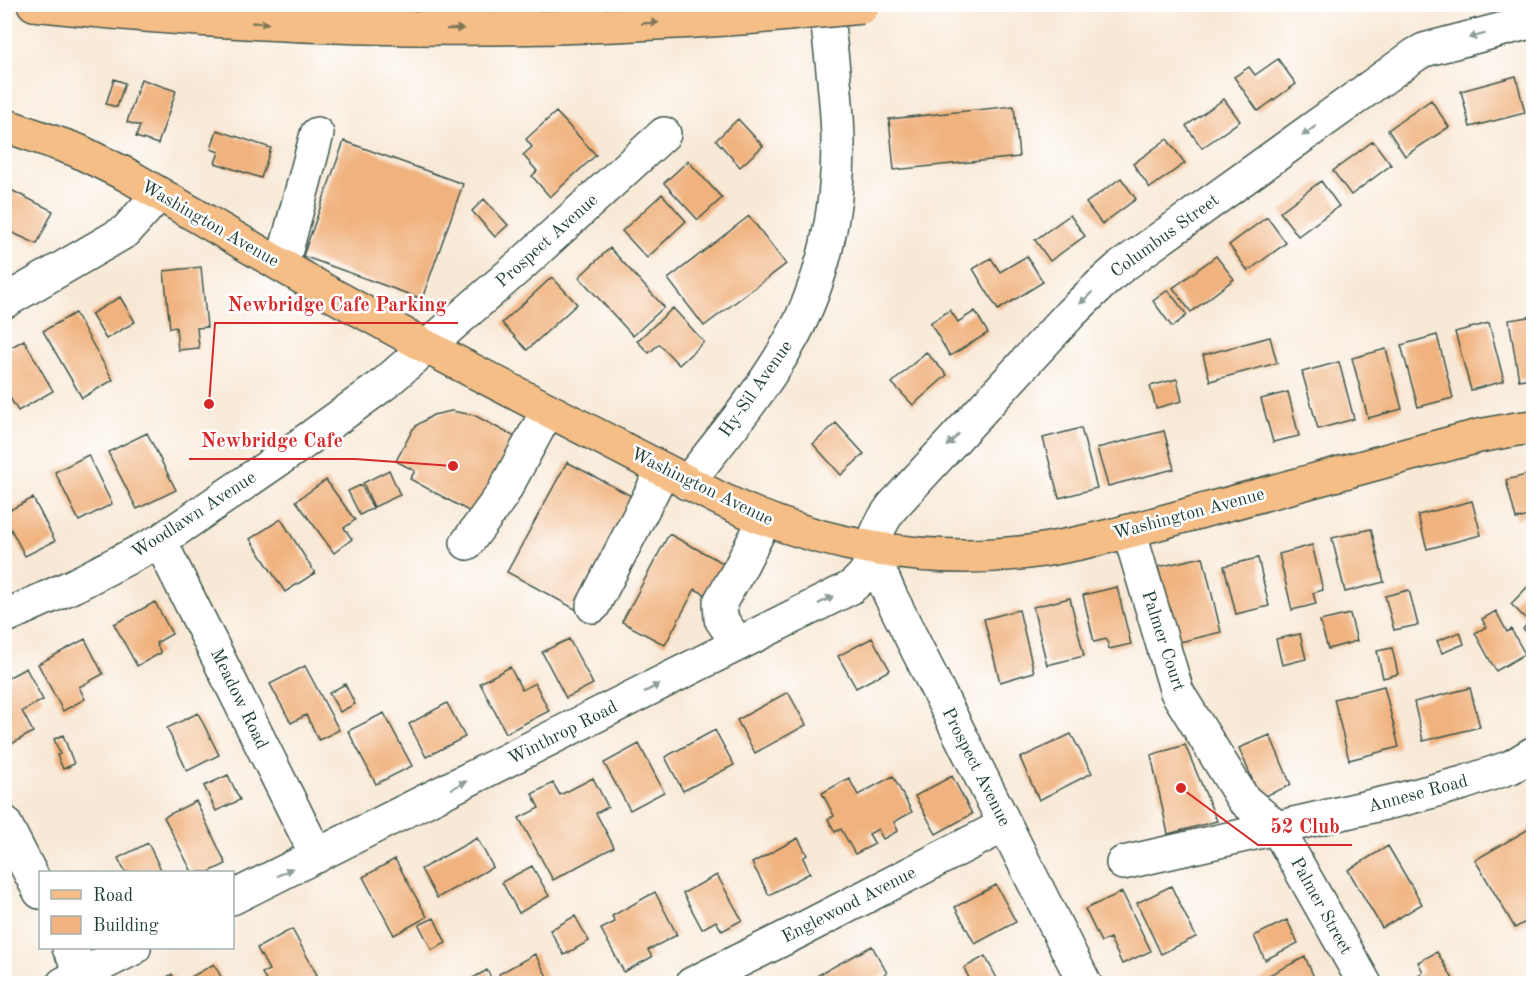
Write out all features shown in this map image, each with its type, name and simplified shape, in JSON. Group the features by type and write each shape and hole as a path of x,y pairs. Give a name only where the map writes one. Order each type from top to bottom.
{"main road":[{"path":"34,4 128,15 235,22 448,29 626,24 788,14 870,6"},
{"name":"Washington Avenue","path":"4,125 76,150 127,175 327,292 732,505 765,519 828,538 873,548 909,553 955,555 1042,550 1129,531 1479,436 1533,427"}],"street":[{"name":"Hy-Sil Avenue","path":"593,606 675,476 750,403 769,376 791,340 816,284 832,218 838,147 826,4"},
{"name":"Columbus Street","path":"873,548 878,532 892,507 1071,313 1118,269 1415,55 1424,50 1533,21"},
{"path":"282,265 317,134"},
{"name":"Prospect Avenue","path":"428,347 664,134"},
{"path":"4,302 126,231 159,194"},
{"name":"Woodlawn Avenue","path":"4,617 75,585 160,541 384,384 428,347"},
{"path":"467,543 502,495 548,410"},
{"path":"738,645 721,619 720,602 765,519"},
{"name":"Palmer Court","path":"1129,531 1177,692 1243,800 1277,828"},
{"name":"Meadow Road","path":"160,541 317,856"},
{"name":"Winthrop Road","path":"234,897 850,588 861,579 870,566 873,548"},
{"name":"Prospect Avenue","path":"873,548 891,597 1085,984"},
{"name":"Annese Road","path":"1123,863 1403,799 1463,783 1510,767 1533,753"},
{"path":"4,822 39,890"},
{"name":"Englewood Avenue","path":"692,984 1005,825"},
{"name":"Palmer Street","path":"1277,828 1365,984"},
{"path":"72,968 131,949"}],"building":[{"path":"1278,59 1296,84 1258,111 1234,77 1249,67 1255,75"},
{"path":"1516,76 1525,113 1470,127 1461,91"},
{"path":"114,79 125,83 117,107 106,104"},
{"path":"141,79 176,91 158,144 136,137 140,126 127,122"},
{"path":"1224,99 1240,121 1202,148 1186,126"},
{"path":"1431,100 1449,127 1405,156 1388,130"},
{"path":"1014,106 1019,157 894,170 889,119"},
{"path":"556,112 596,155 550,197 532,176 537,171 523,155 532,147 526,139"},
{"path":"738,119 763,146 740,167 716,140"},
{"path":"217,130 271,148 261,178 215,163 219,152 211,149"},
{"path":"1167,139 1185,163 1150,188 1133,164"},
{"path":"344,141 463,184 422,299 303,256"},
{"path":"1373,141 1391,165 1351,195 1333,171"},
{"path":"688,161 722,198 698,220 664,183"},
{"path":"1121,178 1136,199 1102,224 1086,203"},
{"path":"1321,181 1339,206 1298,236 1280,212"},
{"path":"9,189 53,211 37,244 4,229 4,199"},
{"path":"662,194 686,221 647,258 622,231"},
{"path":"484,199 508,225 495,237 472,211"},
{"path":"1070,215 1085,236 1050,261 1035,240"},
{"path":"749,216 786,264 704,326 668,279"},
{"path":"1267,217 1286,243 1248,271 1229,245"},
{"path":"610,248 664,307 633,336 579,277"},
{"path":"1027,256 1043,282 998,310 973,269 991,258 1000,272"},
{"path":"1216,256 1234,279 1191,312 1173,288"},
{"path":"201,267 207,327 197,328 199,348 178,350 176,327 170,328 164,271"},
{"path":"552,277 577,304 527,350 502,323"},
{"path":"1168,290 1187,315 1172,327 1153,301"},
{"path":"120,297 135,322 106,339 91,314"},
{"path":"673,308 704,342 679,365 659,344 649,353 637,341"},
{"path":"950,310 958,322 975,311 988,333 950,356 930,323"},
{"path":"75,313 113,380 82,398 43,331"},
{"path":"1534,316 1534,377 1519,380 1509,320"},
{"path":"1489,323 1504,381 1471,390 1455,332"},
{"path":"1437,335 1453,398 1418,407 1401,345"},
{"path":"1270,337 1277,363 1210,381 1203,355"},
{"path":"24,340 53,391 18,411 4,388 4,351"},
{"path":"1386,349 1402,409 1368,418 1352,358"},
{"path":"926,352 947,375 913,405 892,383"},
{"path":"1339,362 1354,419 1318,429 1302,372"},
{"path":"1177,379 1182,401 1156,408 1150,386"},
{"path":"1288,392 1299,436 1273,442 1261,399"},
{"path":"451,411 474,415 515,437 474,514 410,479 415,471 396,461 417,425 433,415"},
{"path":"836,423 864,454 841,475 813,444"},
{"path":"1081,428 1097,488 1059,498 1043,438"},
{"path":"1164,431 1174,469 1108,486 1097,448"},
{"path":"147,433 176,490 137,509 108,452"},
{"path":"88,455 112,504 79,521 55,472"},
{"path":"567,462 637,499 577,610 507,572"},
{"path":"389,470 400,495 374,507 363,483"},
{"path":"1534,473 1534,515 1516,519 1506,480"},
{"path":"326,480 355,520 344,528 352,539 334,553 296,501"},
{"path":"361,485 373,508 360,515 348,491"},
{"path":"33,498 55,541 25,556 4,513"},
{"path":"1472,501 1481,535 1427,549 1418,515"},
{"path":"281,519 315,573 285,592 250,539"},
{"path":"1371,529 1384,582 1345,592 1332,538"},
{"path":"669,534 725,564 708,596 695,589 665,645 622,622"},
{"path":"1312,545 1323,590 1313,593 1316,604 1292,610 1279,554"},
{"path":"1203,557 1221,632 1176,643 1158,567"},
{"path":"1258,558 1269,606 1236,614 1224,566"},
{"path":"1534,580 1534,638 1523,629 1529,622 1511,604"},
{"path":"1117,587 1131,644 1109,649 1107,639 1094,642 1083,595"},
{"path":"1409,590 1418,625 1394,630 1385,596"},
{"path":"1070,598 1084,656 1047,665 1033,607"},
{"path":"155,602 172,634 156,643 161,653 137,666 114,624"},
{"path":"1019,610 1034,672 1000,682 984,619"},
{"path":"1496,611 1507,632 1511,629 1525,654 1496,671 1475,633 1486,627 1482,619"},
{"path":"1350,614 1357,641 1328,649 1320,621"},
{"path":"1460,632 1464,644 1442,653 1437,641"},
{"path":"1300,634 1306,659 1282,665 1276,639"},
{"path":"872,638 890,670 856,688 838,656"},
{"path":"85,639 103,674 79,687 85,699 63,711 38,664"},
{"path":"569,639 593,684 566,698 542,652"},
{"path":"1392,648 1398,674 1383,678 1377,651"},
{"path":"305,666 339,730 319,740 306,715 291,723 270,684"},
{"path":"510,667 522,690 535,683 549,711 506,733 480,683"},
{"path":"26,668 43,700 22,711 33,732 6,747 4,744 4,680"},
{"path":"345,684 355,704 340,712 329,693"},
{"path":"1384,686 1399,747 1349,760 1334,699"},
{"path":"1470,688 1480,727 1423,741 1414,702"},
{"path":"788,692 806,725 755,753 737,720"},
{"path":"447,703 465,737 426,757 409,724"},
{"path":"198,713 219,755 187,771 167,728"},
{"path":"384,713 412,766 376,784 348,731"},
{"path":"715,730 734,765 683,791 665,757"},
{"path":"1071,734 1092,773 1039,800 1020,758"},
{"path":"63,735 74,764 63,769 54,739"},
{"path":"1270,735 1291,785 1260,798 1239,748"},
{"path":"639,744 664,792 630,810 604,763"},
{"path":"1185,745 1217,821 1168,834 1151,755"},
{"path":"228,775 240,800 216,811 204,786"},
{"path":"893,776 912,812 894,822 898,831 883,839 878,829 869,834 875,844 855,854 841,829 835,832 828,819 834,816 822,793 849,778 858,795"},
{"path":"952,776 972,814 936,834 915,796"},
{"path":"593,778 608,807 596,813 614,847 553,880 519,818 539,808 532,794 553,783 560,795"},
{"path":"196,801 226,864 211,871 191,871 164,817"},
{"path":"1534,826 1534,917 1515,928 1475,860"},
{"path":"477,838 493,867 437,898 421,869"},
{"path":"798,838 807,855 803,858 810,873 769,895 752,863"},
{"path":"148,843 162,871 124,871 118,858"},
{"path":"1388,846 1422,904 1382,928 1348,870"},
{"path":"395,859 427,917 394,935 363,877"},
{"path":"532,866 549,896 519,913 502,882"},
{"path":"717,875 742,920 722,931 716,921 702,929 683,893"},
{"path":"996,885 1016,922 975,944 955,907"},
{"path":"1171,886 1196,937 1161,954 1137,903"},
{"path":"655,892 677,935 648,950 652,957 624,972 601,929 615,922 612,916"},
{"path":"1122,892 1151,951 1122,964 1110,938 1101,942 1085,909"},
{"path":"575,916 589,941 564,955 550,930"},
{"path":"434,918 446,943 432,950 419,925"},
{"path":"1287,920 1298,943 1265,960 1254,936"},
{"path":"292,929 317,975 301,984 268,984 262,973 269,970 257,948"},
{"path":"872,946 887,973 867,984 823,984 818,975"},
{"path":"1437,952 1453,979 1445,984 1404,984 1423,972 1418,962"},
{"path":"535,954 551,984 504,984 499,974"},
{"path":"985,956 1000,984 972,984 964,968"},
{"path":"1305,957 1317,984 1251,984"},
{"path":"214,964 225,984 185,984 184,981"},
{"path":"487,970 494,984 462,984"},
{"path":"172,974 177,984 155,984"}],"place":[{"name":"Newbridge Cafe Parking","path":"209,404"},
{"name":"Newbridge Cafe","path":"453,466"},
{"name":"52 Club","path":"1181,788"}]}
